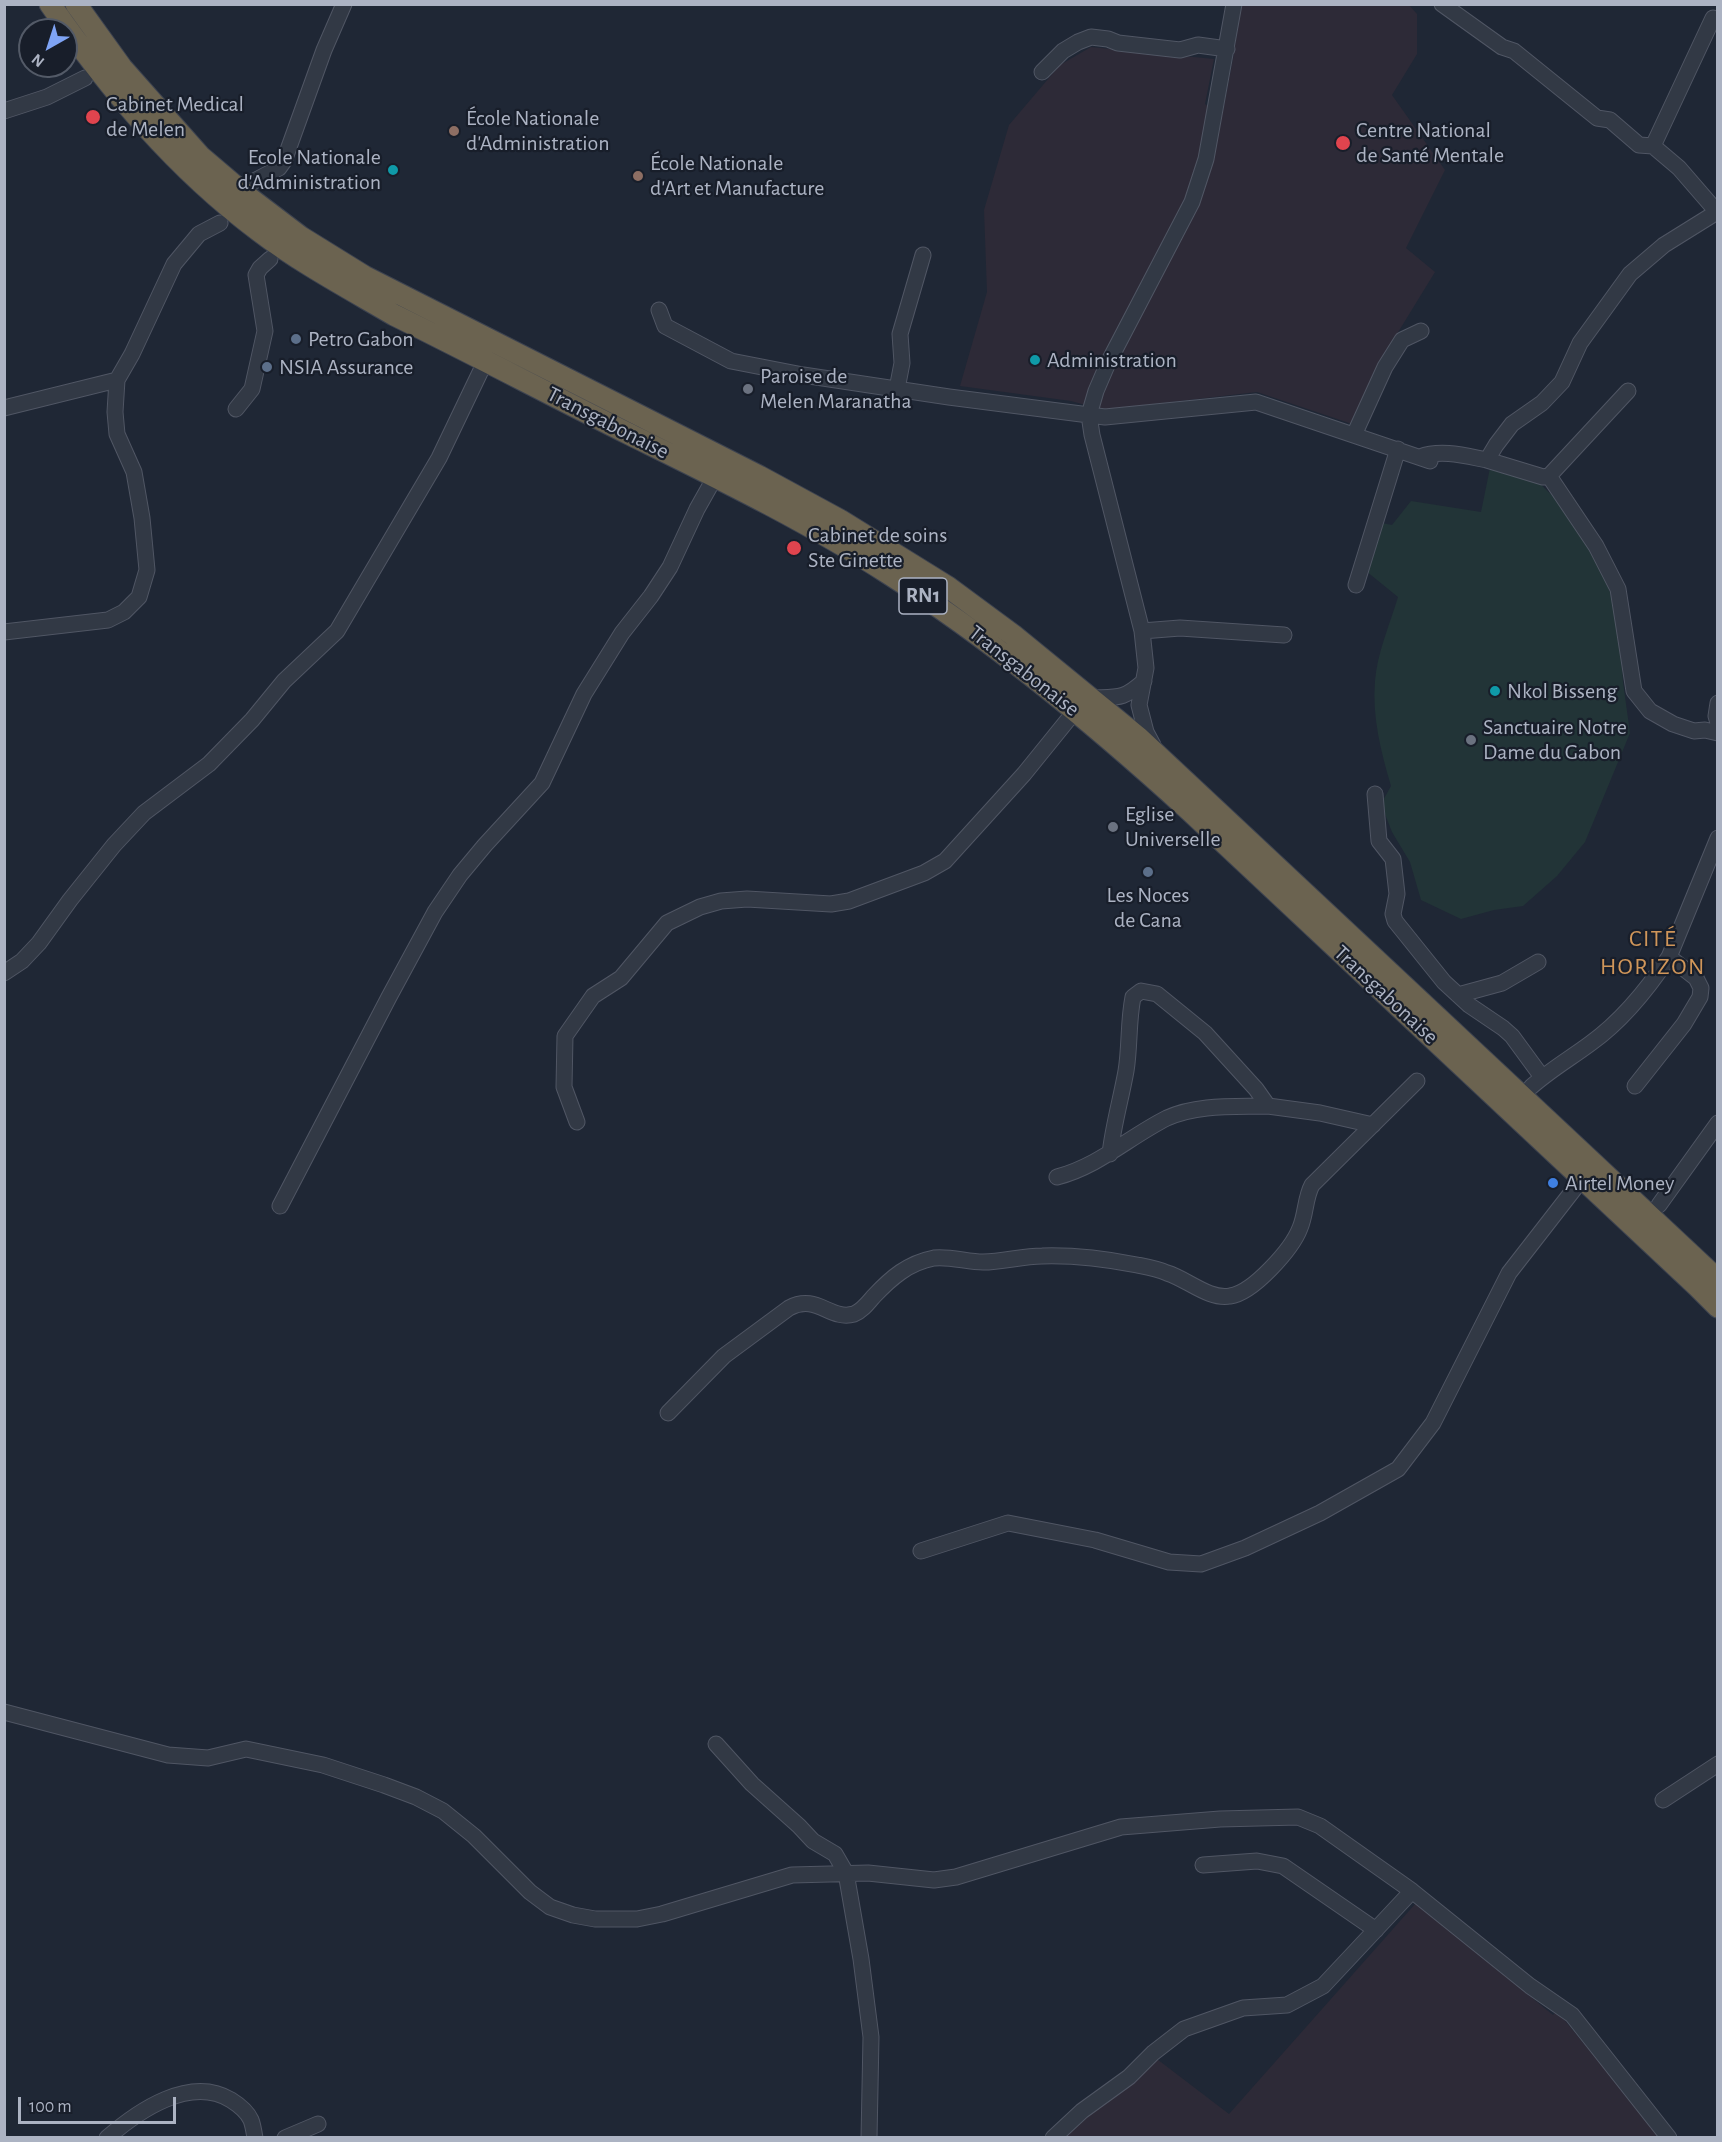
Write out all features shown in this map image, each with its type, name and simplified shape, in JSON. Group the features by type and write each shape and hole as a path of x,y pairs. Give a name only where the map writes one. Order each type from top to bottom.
{"highway":[{"name":"Transgabonaise","path":"50,4 87,55 143,124 187,170 235,212 290,252 339,284 394,315 830,537 913,589 985,640 1083,704 1139,738 1718,1280"},
{"name":"Transgabonaise","path":"76,4 122,68 200,156 300,237 348,267 759,476 869,537 980,609 1083,704 1127,753 1718,1307"}],"street":[{"path":"239,189 279,168 284,161 324,50 344,4"},
{"path":"1161,759 1141,719 1139,698 1146,668 1142,631 1094,443 1089,415 1108,363 1192,202 1206,159 1234,4"},
{"path":"1442,4 1502,47 1514,51 1597,118 1610,120 1639,145 1653,146 1678,168 1717,213 1664,245 1630,274 1580,343 1562,382 1553,394 1512,424 1486,460"},
{"path":"1653,146 1713,18"},
{"path":"1042,72 1063,51 1091,37 1118,43 1180,50 1198,45 1227,49"},
{"path":"4,111 47,97 85,78"},
{"path":"4,632 108,620 124,612 139,597 147,570 142,518 134,472 117,434 115,412 117,380 132,354 174,264 199,234 220,223"},
{"path":"897,389 902,363 900,334 923,255"},
{"path":"236,410 252,389 265,331 256,275 270,259"},
{"path":"659,310 665,326 731,361 897,389 1105,417 1256,402 1425,459 1429,454 1459,455 1486,460 1544,477 1549,476 1628,391"},
{"path":"1354,435 1385,367 1402,340 1421,331"},
{"path":"4,973 22,961 39,943 114,845 144,813 209,764 252,720 284,681 337,630 439,458 485,362"},
{"path":"4,408 117,380"},
{"path":"1356,585 1398,449"},
{"path":"1549,476 1596,546 1618,589 1634,691 1650,711 1673,724 1694,731 1705,730 1718,733"},
{"path":"280,1206 435,912 466,867 542,783 584,694 622,633 670,567 697,508 715,477"},
{"path":"1142,631 1180,628 1284,635"},
{"path":"577,1122 564,1087 565,1036 592,996 621,978 667,923 700,907 721,901 747,899 831,904 849,901 924,873 945,861 1024,774 1083,704 1121,697 1132,692 1144,681"},
{"path":"1718,703 1716,716 1718,723"},
{"path":"1375,794 1379,841 1394,859 1397,894 1393,914 1395,921 1444,982 1512,1036 1536,1082 1592,1042 1632,1007 1669,957 1718,838"},
{"path":"1635,1086 1684,1023 1700,997 1701,988 1696,978 1669,957"},
{"path":"1458,995 1502,983 1538,963"},
{"path":"1110,1154 1113,1125 1126,1071 1130,1010 1133,997 1141,991 1157,994 1205,1033 1256,1089 1268,1106"},
{"path":"668,1413 724,1356 789,1308 800,1302 810,1302 838,1313 851,1315 860,1311 894,1275 916,1263 936,1258 983,1262 1041,1256 1088,1258 1137,1265 1168,1273 1214,1295 1230,1296 1242,1291 1290,1248 1299,1230 1312,1185 1417,1081"},
{"path":"1057,1177 1072,1173 1110,1154 1168,1118 1196,1109 1268,1106 1320,1113 1372,1125"},
{"path":"1659,1205 1718,1123"},
{"path":"921,1551 1008,1522 1095,1539 1170,1562 1201,1564 1245,1548 1320,1513 1398,1469 1433,1424 1509,1273 1582,1179"},
{"path":"4,1712 168,1755 208,1758 246,1749 323,1765 384,1785 416,1797 443,1811 474,1836 530,1892 550,1907 573,1916 605,1919 637,1919 662,1914 792,1875 868,1873 934,1880 967,1874 1120,1827 1298,1816 1320,1826 1412,1892 1530,1986 1572,2016 1669,2138"},
{"path":"716,1744 752,1784 813,1841 835,1854 846,1873 861,1959 871,2037 869,2138"},
{"path":"1663,1800 1718,1764"},
{"path":"1203,1865 1257,1861 1283,1866 1376,1930"},
{"path":"1053,2138 1082,2112 1130,2077 1153,2053 1184,2029 1243,2008 1287,2005 1323,1986 1412,1892"},
{"path":"107,2138 133,2118 163,2100 191,2092 218,2094 238,2104 251,2118 255,2138"},
{"path":"285,2138 318,2124"}],"shaded area":[{"path":"1241,5 1409,5 1417,14 1417,54 1392,95 1445,170 1406,248 1435,272 1378,365 1352,424 1257,392 1103,410 1071,401 960,386 987,292 984,210 1009,125 1060,65 1091,47 1214,59 1205,104 1222,116"},
{"path":"1490,468 1538,482 1560,503 1602,567 1619,621 1623,682 1630,733 1585,842 1557,876 1523,906 1494,910 1461,919 1421,900 1410,862 1392,832 1381,804 1391,786 1376,721 1375,681 1381,649 1398,597 1366,571 1382,523 1392,525 1411,501 1481,512"},
{"path":"1416,1903 1553,2015 1557,2011 1661,2137 1067,2138 1063,2135 1153,2056 1229,2114"}],"place":[{"name":"Cabinet Medical de Melen","path":"93,117"},
{"name":"École Nationale d'Administration","path":"454,131"},
{"name":"Centre National de Santé Mentale","path":"1343,143"},
{"name":"Ecole Nationale d'Administration","path":"393,170"},
{"name":"École Nationale d'Art et Manufacture","path":"638,176"},
{"name":"Petro Gabon","path":"296,339"},
{"name":"Administration","path":"1035,360"},
{"name":"NSIA Assurance","path":"267,367"},
{"name":"Paroise de Melen Maranatha","path":"748,389"},
{"name":"Cabinet de soins Ste Ginette","path":"794,548"},
{"name":"Nkol Bisseng","path":"1495,691"},
{"name":"Sanctuaire Notre Dame du Gabon","path":"1471,740"},
{"name":"Eglise Universelle","path":"1113,827"},
{"name":"Les Noces de Cana","path":"1148,872"},
{"name":"Airtel Money","path":"1553,1183"}],"district":[{"name":"CITÉ HORIZON","path":"1653,953"}]}
